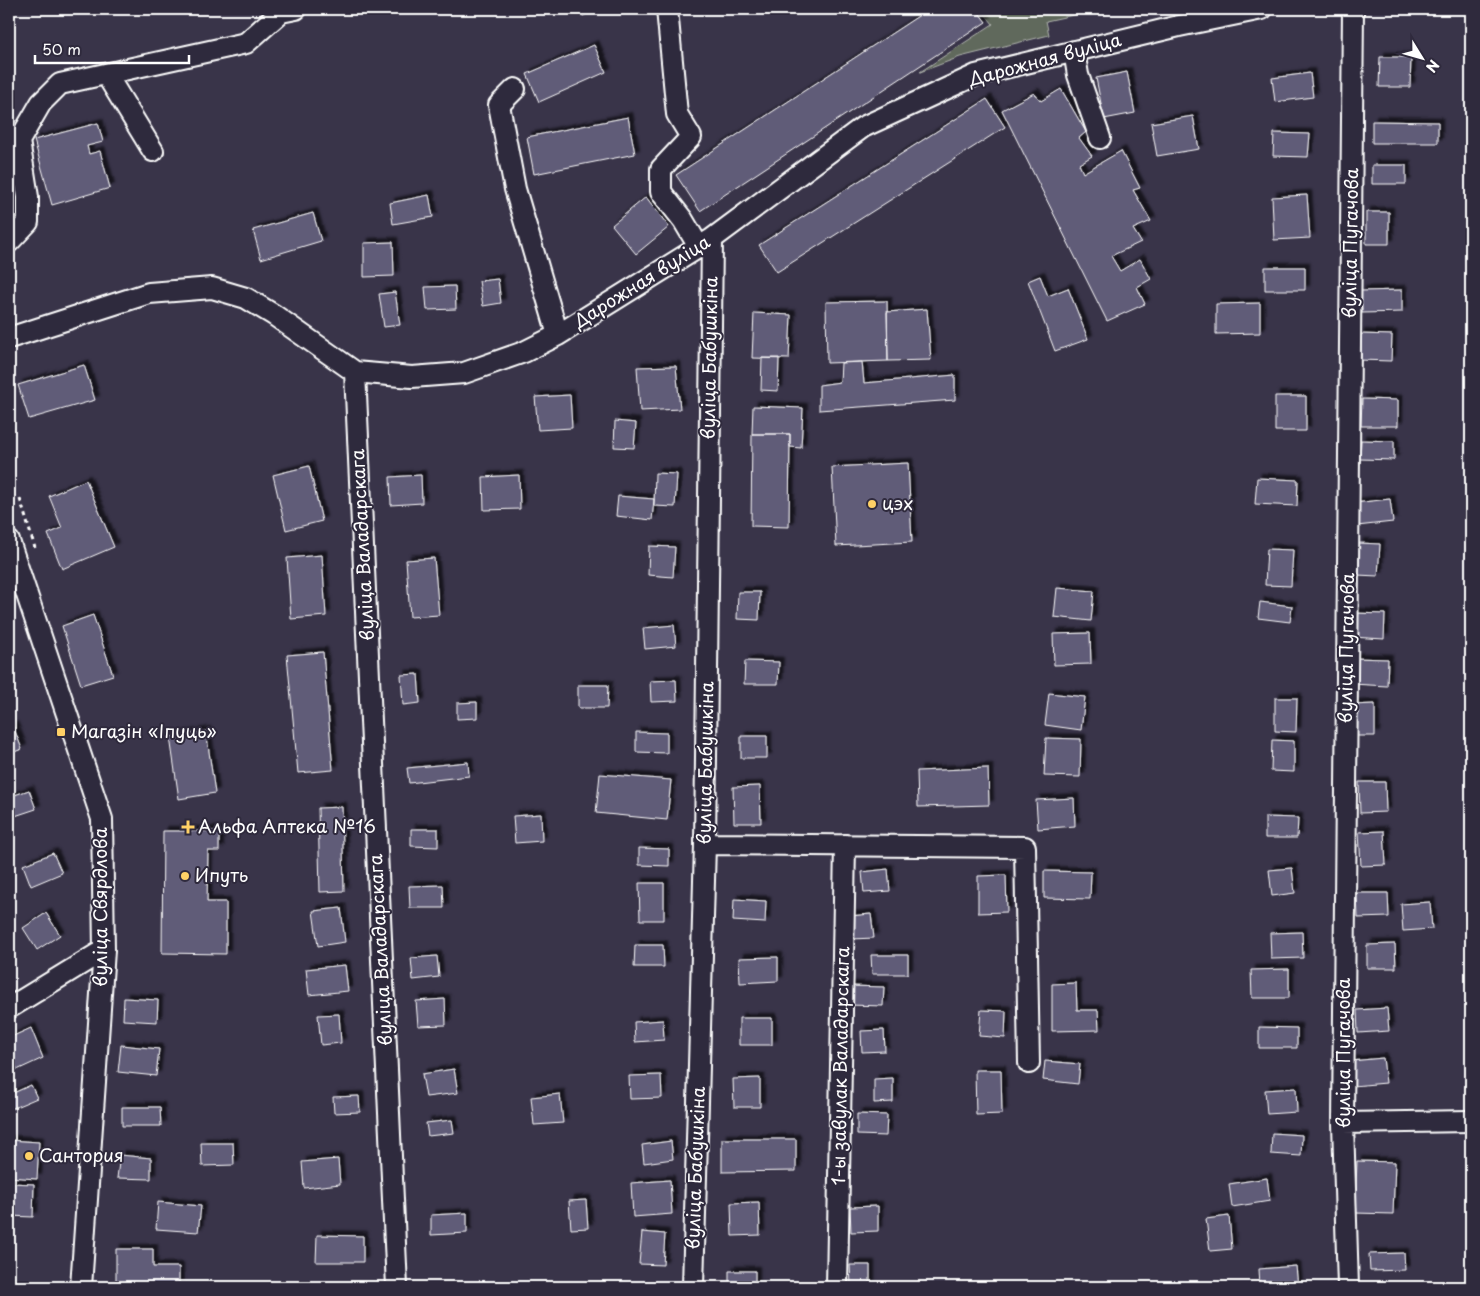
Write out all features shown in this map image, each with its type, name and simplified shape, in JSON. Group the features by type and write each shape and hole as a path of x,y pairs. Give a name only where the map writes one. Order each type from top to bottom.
{"street":[{"path":"9,242 28,222 28,197 19,140 41,103 60,84 246,43 281,12 296,9"},
{"path":"667,9 677,114 691,137 661,169 661,192 683,220 705,243"},
{"name":"Дарожная вуліца","path":"9,338 148,293 212,288 246,298 355,372 412,377 464,373 524,352 558,335 705,243 863,126 976,75 1262,9"},
{"name":"вуліца Пугачова","path":"1348,1287 1343,1123 1353,9"},
{"path":"1074,51 1078,75 1100,138"},
{"path":"106,74 153,151"},
{"path":"515,90 499,105 515,189 558,335"},
{"name":"вуліца Бабушкіна","path":"693,1287 706,844 705,243"},
{"name":"вуліца Валадарскага","path":"355,372 396,1287"},
{"name":"вуліца Свярдлова","path":"9,541 102,819 104,950 81,1287"},
{"path":"706,844 1025,847 1029,1063"},
{"name":"1-ы завулак Валадарскага","path":"837,1287 845,845"},
{"path":"9,1008 104,950"},
{"path":"1343,1123 1471,1121"}],"path":[{"path":"20,499 35,548"}],"green space":[{"path":"981,9 1101,9 1046,21 1049,35 960,57 920,72 993,24"}],"building":[{"path":"579,9 597,9 583,16"},
{"path":"929,9 976,9 986,22 700,211 676,175"},
{"path":"594,45 606,72 539,102 527,74"},
{"path":"1380,57 1411,57 1410,87 1379,87"},
{"path":"1127,72 1135,113 1104,119 1096,78"},
{"path":"1310,73 1313,97 1275,102 1272,78"},
{"path":"1061,89 1086,132 1079,138 1092,156 1079,164 1083,173 1121,151 1140,188 1133,190 1151,221 1133,229 1141,242 1111,256 1120,271 1140,259 1151,279 1137,287 1145,304 1107,321 1002,110 1034,93 1041,101"},
{"path":"987,99 1005,127 777,272 759,245"},
{"path":"1193,116 1199,149 1157,156 1151,123"},
{"path":"628,117 635,154 534,174 527,137"},
{"path":"1372,121 1438,122 1438,143 1372,143"},
{"path":"98,123 103,142 87,146 89,154 100,151 110,188 52,205 34,140"},
{"path":"1274,133 1310,134 1308,157 1273,156"},
{"path":"1372,165 1406,165 1406,184 1372,184"},
{"path":"429,195 433,217 393,224 390,203"},
{"path":"1307,195 1310,238 1274,240 1272,197"},
{"path":"646,197 669,227 636,254 612,225"},
{"path":"1366,212 1389,212 1389,244 1366,244"},
{"path":"313,213 321,241 261,259 253,230"},
{"path":"393,242 394,276 364,277 364,243"},
{"path":"1265,267 1305,267 1305,290 1265,290"},
{"path":"1040,276 1048,296 1068,288 1088,339 1055,351 1028,281"},
{"path":"498,279 501,303 483,306 479,281"},
{"path":"455,286 456,309 427,310 425,287"},
{"path":"1402,290 1402,312 1362,313 1361,291"},
{"path":"395,292 400,325 384,327 379,294"},
{"path":"887,301 888,361 827,363 826,302"},
{"path":"1260,303 1260,333 1216,334 1216,304"},
{"path":"927,309 931,360 888,361 887,312"},
{"path":"754,313 791,315 789,359 752,358"},
{"path":"1360,334 1392,335 1391,361 1359,360"},
{"path":"762,358 779,358 778,391 761,390"},
{"path":"862,362 864,383 955,375 955,400 819,410 819,385 840,382 841,363"},
{"path":"84,365 95,400 29,419 18,385"},
{"path":"676,366 680,409 640,411 637,367"},
{"path":"570,395 572,428 538,430 535,397"},
{"path":"1275,396 1306,396 1306,431 1275,431"},
{"path":"1362,399 1398,400 1398,426 1361,426"},
{"path":"753,406 803,408 801,448 790,447 790,434 752,434"},
{"path":"615,421 636,423 634,448 614,447"},
{"path":"752,434 790,434 789,527 751,526"},
{"path":"1361,440 1394,441 1394,460 1360,459"},
{"name":"цэх","path":"908,463 912,542 836,546 832,467"},
{"path":"309,466 322,521 286,530 273,475"},
{"path":"655,473 677,474 675,507 654,506"},
{"path":"421,475 422,503 391,505 390,477"},
{"path":"519,475 520,509 484,510 483,477"},
{"path":"1257,478 1298,480 1297,506 1255,504"},
{"path":"86,480 114,547 62,569 48,534 62,528 49,496"},
{"path":"618,496 654,499 652,520 616,516"},
{"path":"1390,499 1393,522 1357,526 1354,503"},
{"path":"1359,543 1380,544 1378,576 1357,575"},
{"path":"649,546 675,547 673,577 648,575"},
{"path":"1267,549 1293,550 1291,586 1265,585"},
{"path":"322,555 326,616 291,619 287,558"},
{"path":"434,558 439,615 410,617 406,560"},
{"path":"1057,588 1094,591 1091,621 1054,617"},
{"path":"738,592 760,592 759,620 737,619"},
{"path":"1260,602 1292,606 1290,622 1258,618"},
{"path":"1353,613 1385,614 1384,639 1352,637"},
{"path":"93,615 113,675 81,685 62,626"},
{"path":"674,625 676,646 645,649 643,628"},
{"path":"1090,633 1091,664 1054,665 1053,634"},
{"path":"323,652 333,770 298,773 287,655"},
{"path":"1353,658 1388,659 1387,686 1352,684"},
{"path":"745,661 779,662 778,684 744,684"},
{"path":"418,674 420,703 403,705 401,675"},
{"path":"676,680 677,701 651,702 650,681"},
{"path":"578,685 608,685 607,708 578,708"},
{"path":"1049,693 1085,697 1081,730 1045,725"},
{"path":"1275,698 1297,698 1296,732 1275,731"},
{"path":"477,702 477,718 457,719 457,703"},
{"path":"1375,704 1375,736 1352,736 1352,705"},
{"path":"13,726 22,749 9,754 9,728"},
{"path":"206,731 215,793 179,799 170,737"},
{"path":"636,732 667,733 667,753 636,752"},
{"path":"741,736 767,736 767,758 741,758"},
{"path":"1046,738 1081,739 1080,777 1044,776"},
{"path":"1272,740 1294,741 1294,772 1271,771"},
{"path":"468,762 469,776 409,783 407,768"},
{"path":"988,768 989,805 918,807 917,771"},
{"path":"600,774 671,780 667,820 596,813"},
{"path":"1359,782 1385,782 1386,812 1360,813"},
{"path":"760,786 761,823 734,823 733,787"},
{"path":"29,790 36,809 9,818 9,797"},
{"path":"1074,798 1075,826 1038,829 1036,800"},
{"path":"342,807 344,891 320,892 318,808"},
{"path":"541,814 542,841 515,843 513,816"},
{"path":"1265,817 1298,818 1297,838 1265,838"},
{"path":"411,829 438,829 438,847 411,846"},
{"name":"Ипуть","path":"163,831 219,831 219,851 208,851 207,902 226,902 226,954 162,953"},
{"path":"1384,831 1386,865 1361,866 1359,832"},
{"path":"639,848 669,849 669,866 639,865"},
{"path":"53,853 62,873 31,886 23,865"},
{"path":"1292,868 1295,893 1272,896 1269,870"},
{"path":"888,869 890,891 864,893 862,872"},
{"path":"1044,871 1091,872 1090,899 1044,898"},
{"path":"1006,875 1007,912 978,913 978,876"},
{"path":"639,883 664,883 664,920 640,920"},
{"path":"443,885 444,908 410,908 409,886"},
{"path":"1357,893 1388,893 1389,917 1358,918"},
{"path":"734,899 766,901 765,923 733,921"},
{"path":"1430,902 1432,929 1403,931 1401,904"},
{"path":"341,908 345,942 318,946 313,911"},
{"path":"46,913 60,935 37,950 23,928"},
{"path":"871,914 874,938 852,939 850,916"},
{"path":"1302,932 1303,958 1271,959 1270,933"},
{"path":"1395,944 1396,968 1367,968 1367,945"},
{"path":"635,945 663,945 664,967 634,967"},
{"path":"871,955 908,955 908,974 872,974"},
{"path":"437,956 439,977 413,980 411,958"},
{"path":"778,957 778,981 740,983 739,958"},
{"path":"345,965 348,991 309,995 306,969"},
{"path":"1289,969 1289,998 1252,998 1251,970"},
{"path":"1076,983 1077,1010 1098,1010 1099,1030 1052,1031 1052,984"},
{"path":"849,986 884,987 883,1006 849,1005"},
{"path":"124,998 158,1000 157,1022 123,1020"},
{"path":"445,999 446,1025 418,1026 416,1001"},
{"path":"1387,1008 1389,1031 1358,1033 1357,1010"},
{"path":"981,1010 1006,1011 1005,1038 979,1036"},
{"path":"339,1014 341,1043 321,1045 318,1015"},
{"path":"739,1018 772,1018 772,1045 739,1045"},
{"path":"663,1020 664,1040 635,1042 634,1022"},
{"path":"1259,1027 1297,1028 1297,1048 1259,1048"},
{"path":"31,1028 43,1058 17,1070 12,1057 9,1058 9,1038"},
{"path":"884,1030 885,1051 862,1052 861,1031"},
{"path":"121,1045 159,1049 156,1076 118,1072"},
{"path":"1383,1058 1386,1083 1353,1086 1351,1061"},
{"path":"1045,1061 1080,1064 1078,1084 1043,1080"},
{"path":"454,1069 458,1093 426,1097 422,1074"},
{"path":"975,1070 1001,1070 1002,1114 976,1115"},
{"path":"661,1075 662,1098 630,1099 629,1076"},
{"path":"760,1078 760,1107 734,1107 733,1079"},
{"path":"893,1078 893,1102 874,1103 874,1079"},
{"path":"31,1085 37,1098 11,1109 9,1095"},
{"path":"1296,1088 1297,1112 1267,1114 1265,1090"},
{"path":"560,1094 563,1123 534,1125 531,1097"},
{"path":"359,1096 360,1112 334,1113 333,1097"},
{"path":"122,1107 160,1107 161,1126 122,1126"},
{"path":"857,1114 887,1115 886,1136 857,1135"},
{"path":"452,1120 454,1133 428,1136 426,1123"},
{"path":"1272,1133 1302,1135 1301,1156 1271,1154"},
{"path":"722,1139 796,1139 796,1171 722,1172"},
{"path":"9,1140 39,1142 37,1179 9,1177"},
{"path":"671,1141 673,1159 644,1163 642,1145"},
{"path":"201,1143 233,1143 234,1165 202,1166"},
{"path":"120,1155 151,1158 151,1179 117,1178"},
{"path":"338,1159 340,1184 304,1188 302,1162"},
{"path":"1357,1161 1395,1162 1393,1214 1355,1213"},
{"path":"1267,1178 1270,1201 1232,1207 1229,1184"},
{"path":"670,1180 672,1214 633,1217 631,1183"},
{"path":"9,1183 34,1184 33,1217 9,1216"},
{"path":"586,1200 588,1228 571,1229 569,1201"},
{"path":"158,1202 201,1206 198,1232 156,1229"},
{"path":"759,1202 760,1235 732,1236 731,1203"},
{"path":"878,1206 878,1231 851,1232 850,1207"},
{"path":"467,1213 467,1233 431,1235 431,1215"},
{"path":"1229,1216 1232,1249 1210,1251 1206,1219"},
{"path":"642,1232 665,1234 663,1265 639,1264"},
{"path":"317,1235 363,1236 363,1262 316,1262"},
{"path":"116,1249 153,1249 153,1267 179,1267 179,1286 116,1286"},
{"path":"1404,1253 1405,1270 1370,1271 1369,1254"},
{"path":"850,1265 870,1265 870,1285 851,1285"},
{"path":"1296,1266 1298,1287 1260,1287 1259,1269"},
{"path":"729,1271 755,1271 755,1287 729,1287"}],"place":[{"name":"цэх","path":"872,504"},
{"name":"Магазін «Іпуць»","path":"61,732"},
{"name":"Альфа Аптека №16","path":"188,827"},
{"name":"Ипуть","path":"185,876"},
{"name":"Сантория","path":"29,1156"}]}
